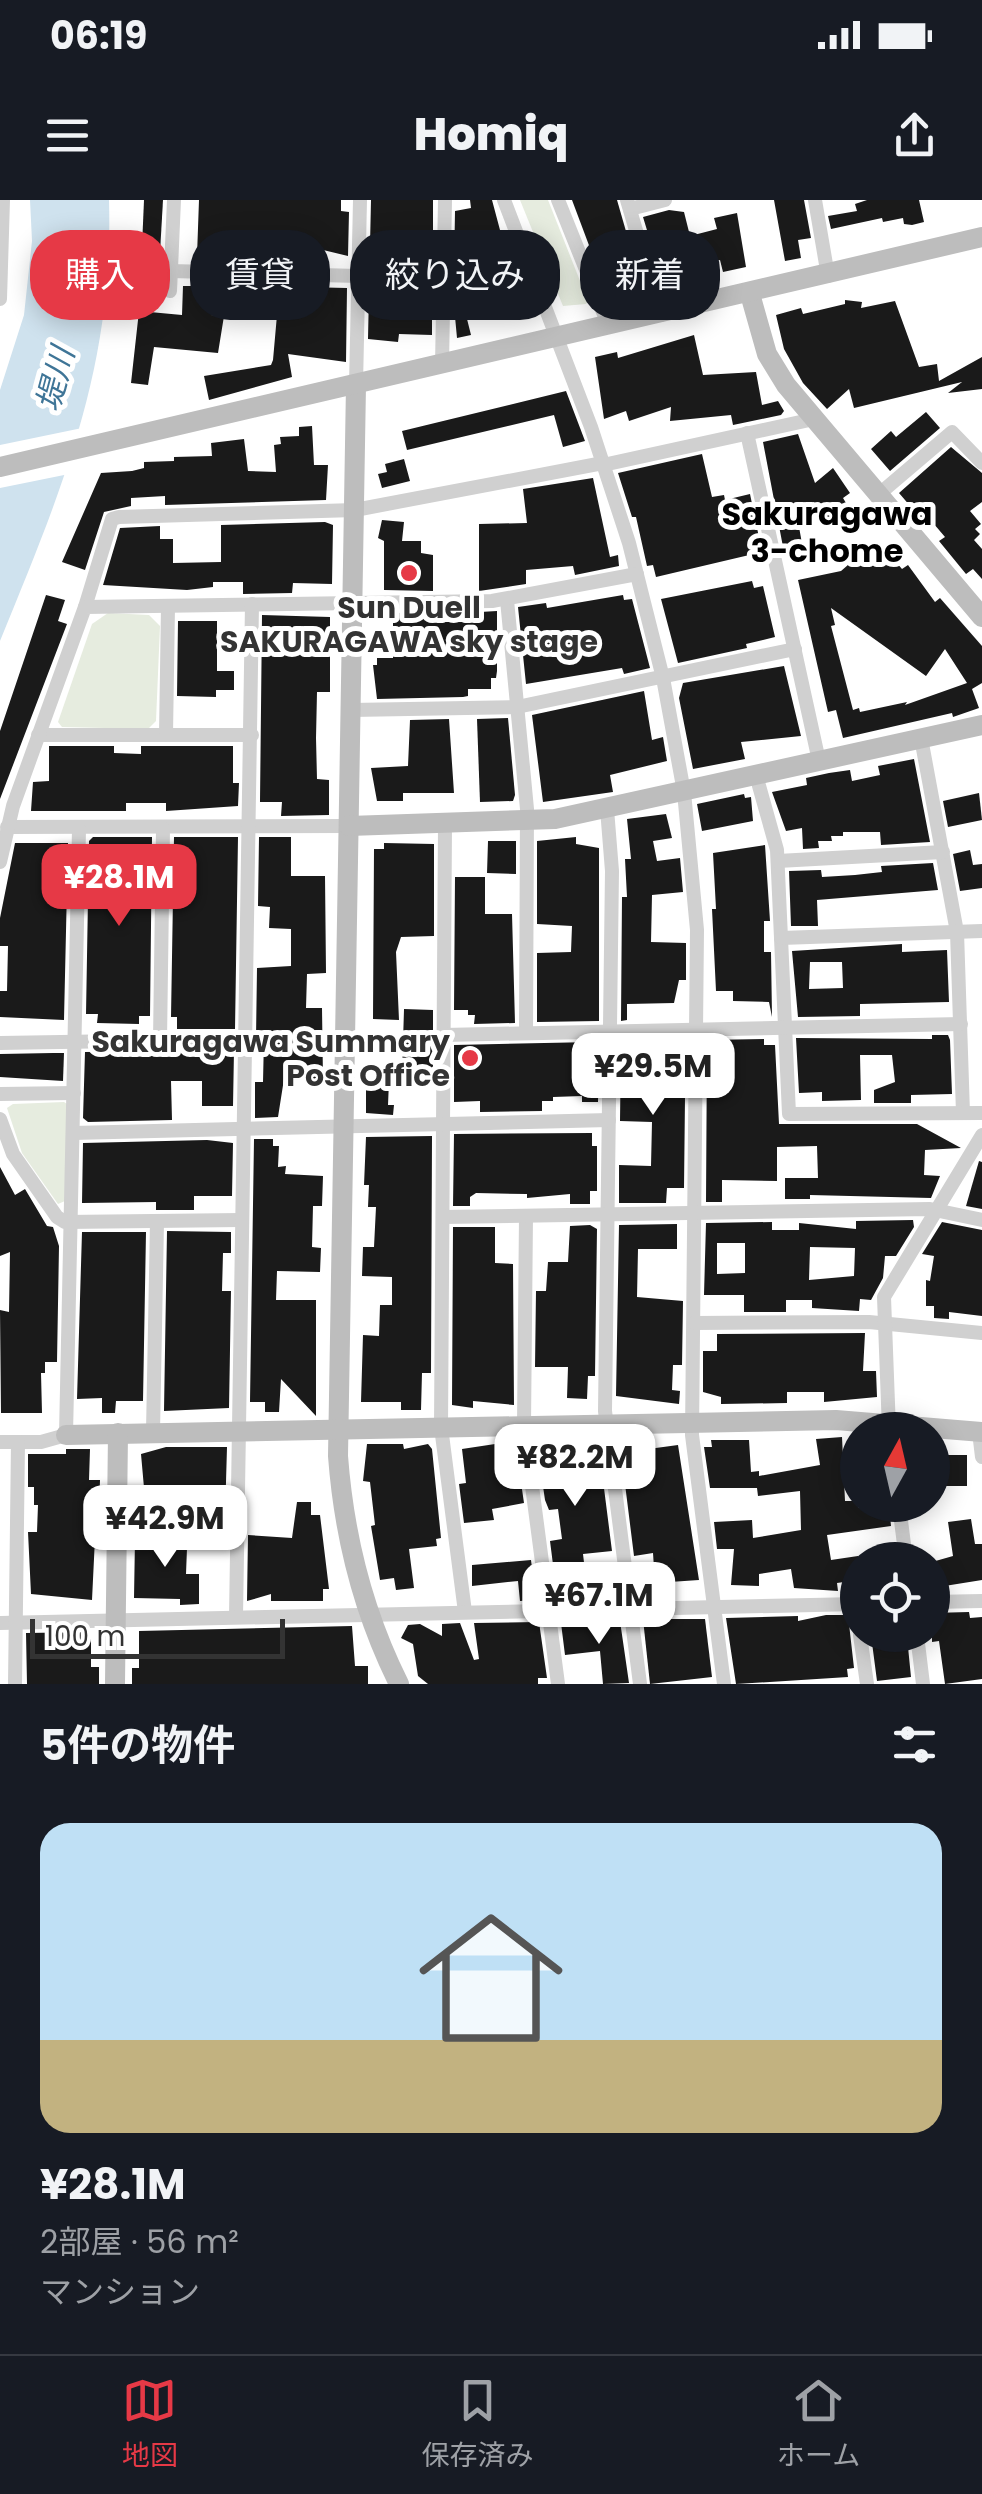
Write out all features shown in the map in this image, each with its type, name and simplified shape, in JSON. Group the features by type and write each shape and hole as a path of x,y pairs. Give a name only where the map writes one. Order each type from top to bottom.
{"street":[{"path":"0,300 2,200"},
{"path":"170,291 174,200"},
{"path":"359,230 360,200"},
{"path":"442,365 445,200"},
{"path":"504,200 559,339 637,574 684,792 696,918 692,1422 724,1684"},
{"path":"558,200 609,327"},
{"path":"635,230 628,204 665,200"},
{"path":"815,200 828,276"},
{"path":"720,301 982,237"},
{"path":"172,271 350,276"},
{"path":"750,294 771,364 878,495 975,594 982,618"},
{"path":"357,320 338,1428 344,1518 368,1615 399,1684"},
{"path":"0,467 639,320"},
{"path":"0,862 7,827 112,520 355,510 603,464 814,418"},
{"path":"878,495 952,432 982,463"},
{"path":"747,433 819,760"},
{"path":"85,606 508,600 637,574"},
{"path":"508,600 528,822 526,1034"},
{"path":"236,1618 252,604"},
{"path":"166,735 168,606"},
{"path":"350,710 518,707 794,649"},
{"path":"7,827 163,829 528,822 606,809 982,724"},
{"path":"38,735 252,736"},
{"path":"921,738 957,932 963,1113"},
{"path":"756,776 778,861 787,1111 792,1116 982,1113"},
{"path":"606,809 612,871 606,1423 640,1684"},
{"path":"445,825 441,1426 465,1612"},
{"path":"66,1434 79,829"},
{"path":"160,1040 163,829"},
{"path":"778,861 942,852"},
{"path":"781,938 982,931"},
{"path":"444,1035 960,1024"},
{"path":"0,1042 244,1039"},
{"path":"0,1094 74,1094"},
{"path":"74,1133 609,1120"},
{"path":"0,1122 14,1154 44,1200 56,1217 70,1224 241,1220"},
{"path":"888,1412 884,1297 982,1136"},
{"path":"442,1216 938,1210 982,1220"},
{"path":"526,1216 524,1424 558,1684"},
{"path":"153,1432 157,1222"},
{"path":"694,1324 884,1324 982,1333"},
{"path":"0,1442 66,1434 524,1424 840,1425"},
{"path":"950,1430 981,1432 982,1457"},
{"path":"115,1684 118,1433"},
{"path":"15,1684 18,1442"},
{"path":"117,1529 236,1528"},
{"path":"950,1602 982,1601"},
{"path":"0,1622 714,1606 840,1609"},
{"path":"862,1652 867,1684"},
{"path":"919,1652 924,1684"}],"shaded area":[{"path":"520,200 548,200 560,230 532,230"},
{"path":"560,230 580,281 580,305 563,306"},
{"path":"108,613 149,615 160,626 156,721 148,729 62,727 58,722 92,624"},
{"path":"64,1102 65,1201 58,1204 22,1153 7,1108 13,1104"}],"water":[{"path":"30,200 109,200 109,230 31,230"},
{"name":"堤川","path":"30,260 30,320 103,320 80,426 44,532 0,641 0,390 24,315"}],"pier":[{"path":"87,427 74,473 0,488 0,445"}],"building":[{"path":"144,200 163,200 161,230 143,230"},
{"path":"199,200 341,200 341,211 349,212 348,256 330,252 330,230 198,230"},
{"path":"371,200 433,200 433,230 370,230"},
{"path":"470,200 492,200 500,230 455,230 455,211 471,208"},
{"path":"572,200 617,200 626,230 583,230"},
{"path":"774,200 804,200 811,238 798,240 801,258 785,261"},
{"path":"867,200 919,200 924,222 912,225 904,224 903,218 883,222 882,218 831,229 828,216 857,211 855,204"},
{"path":"669,210 684,212 688,230 647,230 643,217"},
{"path":"737,213 746,267 723,272 720,230 713,230 717,229 714,218"},
{"path":"183,286 190,286 190,320 223,320 218,353 154,347 148,385 131,383 138,320 170,320 170,314 182,315"},
{"path":"330,288 347,288 346,362 288,354 292,377 209,400 204,376 271,365 277,320 330,320"},
{"path":"845,300 862,302 861,308 895,301 919,367 937,364 939,381 982,357 982,389 948,393 962,382 854,408 849,389 827,409 803,383 784,349 776,315 801,308 803,314 845,304"},
{"path":"368,320 432,320 432,335 399,334 398,342 368,339"},
{"path":"455,320 467,320 471,335 457,338"},
{"path":"694,335 703,375 756,372 762,405 778,401 784,411 781,415 733,425 731,415 670,421 671,407 629,421 626,411 604,419 595,357 617,352 618,358"},
{"path":"566,391 585,441 563,447 554,415 407,450 402,431"},
{"path":"926,412 940,428 890,471 871,449 891,431 896,437"},
{"path":"312,426 314,465 328,465 326,500 165,505 165,496 131,498 131,506 104,512 85,570 62,562 101,473 132,471 144,468 144,462 174,461 174,457 212,456 211,443 244,439 248,471 276,472 274,445 281,444 280,437 299,436 299,427"},
{"path":"798,434 815,483 833,468 850,493 843,498 846,503 826,520 799,527 803,549 784,552 763,442"},
{"path":"951,447 982,473 982,502 970,511 981,524 975,529 980,534 974,540 982,549 982,579 973,569 966,574 939,541 945,537 928,517 923,521 899,493"},
{"path":"702,454 712,497 724,495 725,500 750,494 762,552 656,577 653,565 647,566 636,517 632,517 618,473"},
{"path":"404,459 410,481 382,488 378,474 387,472 385,464"},
{"path":"593,478 610,557 618,555 619,566 575,575 573,566 526,570 526,584 479,591 479,524 527,523 523,489"},
{"name":"Sun Duell SAKURAGAWA sky stage","path":"382,520 404,522 402,541 421,541 421,553 433,555 433,591 384,590 384,541 378,538"},
{"path":"221,525 333,525 332,584 293,583 292,593 243,594 243,582 213,582 213,587 187,590 103,585 120,528 160,526 160,539 173,539 173,563 221,562"},
{"path":"877,540 902,569 908,565 935,602 940,598 982,646 982,683 972,689 979,708 953,717 952,713 843,738 836,710 828,712 798,580 841,571","holes":["831,608 926,676 945,649 967,683 905,705 907,702 860,712 859,708 853,710 831,626 835,625"]},
{"path":"752,581 754,588 763,586 775,637 746,644 747,648 678,663 661,599"},
{"path":"46,595 65,600 58,621 67,624 0,799 0,731"},
{"path":"623,595 624,600 632,599 650,668 624,674 622,668 526,684 518,607 546,603 547,608"},
{"path":"497,611 497,671 496,678 491,678 491,689 468,689 468,696 463,697 377,699 373,665 377,665 377,658 393,658 393,613 445,612 445,622 480,622 480,612"},
{"path":"262,615 330,617 330,692 317,692 316,738 317,779 329,780 329,815 281,816 282,802 260,802"},
{"path":"178,621 217,621 217,671 234,671 234,690 216,690 216,697 177,696"},
{"path":"784,666 801,736 741,742 745,759 693,769 679,698 683,683"},
{"path":"644,691 652,740 663,737 667,761 610,775 613,792 543,802 532,715"},
{"path":"508,718 513,801 480,802 477,719"},
{"path":"449,719 454,793 403,793 403,801 377,801 371,768 408,766 410,720"},
{"path":"49,746 114,746 114,753 141,754 141,746 233,746 233,783 239,783 238,806 166,811 166,803 126,803 126,811 31,811 33,782 49,781"},
{"path":"914,759 930,842 881,845 880,832 843,832 843,836 831,836 832,841 818,841 819,848 803,849 802,828 786,831 772,792 807,785 806,778 829,773 850,770 852,781 880,775 878,766"},
{"path":"979,793 982,820 948,827 943,801"},
{"path":"744,794 745,798 751,797 753,821 702,831 697,804"},
{"path":"666,814 672,838 653,841 657,861 680,858 683,892 652,895 651,942 686,943 686,980 679,980 674,1003 627,1004 627,1020 621,1021 622,897 627,897 625,859 631,859 627,819"},
{"path":"93,837 152,837 150,1016 139,1016 139,1024 97,1023 98,1014 86,1014 89,841"},
{"path":"174,837 238,837 235,1029 177,1029 177,1017 171,1017"},
{"path":"259,837 291,837 291,876 325,876 326,973 307,974 306,1008 322,1008 323,1080 284,1079 278,1117 255,1118 255,1082 263,1082 264,1038 256,1038 257,968 291,966 291,929 269,928 270,907 258,906"},
{"path":"576,837 576,844 599,848 599,1021 537,1022 537,953 571,952 572,926 537,924 537,841"},
{"path":"488,841 516,841 516,874 487,873"},
{"path":"15,843 68,843 64,1020 0,1017 0,991 7,991 8,946 0,946 0,918"},
{"path":"384,843 434,844 434,936 401,937 396,952 399,1020 373,1019 374,849 384,849"},
{"path":"765,845 770,921 764,921 764,952 771,952 772,1017 769,1002 733,1001 733,991 716,991 712,909 716,909 713,853"},
{"path":"970,850 973,865 982,864 982,888 960,891 953,854"},
{"path":"933,863 938,890 817,900 818,926 791,926 789,871 821,870 822,877 882,872 881,866"},
{"path":"455,877 485,877 485,914 512,914 515,1023 474,1024 475,1015 468,1015 468,1010 454,1010"},
{"path":"902,944 902,952 947,950 949,1002 860,1004 860,1016 798,1017 792,951","holes":["810,962 842,962 843,988 809,989"]},
{"path":"404,1009 433,1010 433,1074 402,1074"},
{"path":"932,1035 948,1035 950,1040 952,1094 911,1095 911,1103 874,1103 874,1090 895,1082 892,1055 860,1055 861,1100 822,1101 822,1092 799,1093 796,1038 932,1039"},
{"path":"764,1039 764,1045 775,1045 779,1124 917,1124 961,1148 925,1150 924,1175 940,1176 931,1198 810,1195 810,1199 785,1199 785,1178 818,1178 817,1146 777,1147 777,1181 722,1180 722,1202 706,1202 707,1040"},
{"path":"685,1040 685,1070 674,1070 673,1097 685,1097 684,1188 667,1188 666,1203 619,1203 619,1165 651,1166 652,1122 620,1121 621,1042"},
{"path":"593,1042 593,1048 599,1048 598,1102 582,1102 582,1096 553,1097 553,1101 542,1101 542,1111 480,1112 480,1101 454,1102 454,1045"},
{"path":"234,1050 233,1106 202,1106 202,1081 171,1081 172,1120 88,1122 83,1118 85,1052"},
{"path":"64,1053 63,1081 0,1077 0,1054"},
{"path":"366,1081 389,1081 388,1105 394,1105 393,1115 366,1113"},
{"path":"592,1133 592,1146 597,1146 597,1191 590,1191 590,1204 570,1204 570,1194 527,1198 527,1194 476,1193 470,1197 470,1206 453,1206 454,1134"},
{"path":"432,1136 431,1373 422,1373 421,1410 401,1410 401,1402 361,1402 363,1335 379,1336 380,1305 392,1305 392,1277 362,1276 363,1247 374,1247 376,1207 368,1207 369,1185 364,1185 366,1137"},
{"path":"254,1139 273,1139 273,1146 279,1146 278,1167 286,1166 285,1174 323,1176 322,1206 313,1206 312,1247 321,1248 320,1272 277,1271 276,1300 316,1300 316,1416 281,1379 279,1412 265,1412 265,1402 250,1402"},
{"path":"83,1143 233,1143 232,1196 194,1196 194,1210 156,1210 156,1202 82,1203"},
{"path":"979,1161 982,1162 982,1209 966,1206"},
{"path":"0,1167 15,1195 25,1189 47,1226 53,1227 59,1246 57,1362 45,1362 45,1373 41,1373 42,1413 1,1413 0,1310 9,1312 10,1252 0,1256"},
{"path":"913,1220 914,1227 896,1256 885,1256 883,1278 871,1300 860,1299 859,1311 812,1308 812,1300 786,1300 786,1312 744,1312 744,1295 704,1295 706,1223 772,1222 772,1230 799,1230 799,1223 856,1229 856,1221","holes":["717,1243 745,1243 745,1273 717,1274","810,1247 855,1248 854,1276 809,1280"]},
{"path":"942,1222 982,1230 982,1316 949,1312 949,1319 934,1318 934,1306 926,1306 926,1280 930,1281 934,1256 922,1254"},
{"path":"677,1224 677,1249 638,1249 637,1297 683,1301 682,1365 673,1365 672,1390 680,1391 679,1404 616,1396 619,1225"},
{"path":"590,1225 597,1229 595,1376 588,1376 587,1399 567,1398 568,1367 535,1367 536,1291 546,1291 548,1262 568,1262 570,1226"},
{"path":"453,1227 495,1227 495,1263 513,1264 514,1405 473,1401 473,1408 452,1405"},
{"path":"167,1231 231,1232 231,1253 223,1253 222,1291 231,1291 229,1408 164,1411"},
{"path":"82,1232 146,1232 143,1401 116,1401 115,1413 102,1413 102,1398 77,1399"},
{"path":"865,1333 863,1371 876,1371 877,1397 824,1402 824,1392 787,1392 787,1403 721,1404 721,1397 703,1392 703,1351 717,1351 717,1334"},
{"path":"840,1437 840,1522 891,1522 891,1526 827,1535 831,1560 840,1559 838,1591 794,1588 791,1569 759,1574 759,1586 731,1585 734,1549 717,1549 714,1522 752,1520 753,1538 801,1530 800,1491 758,1496 757,1488 710,1488 704,1447 712,1447 711,1440 749,1440 751,1472 759,1471 759,1476 820,1465 816,1439"},
{"path":"564,1439 575,1442 577,1452 599,1449 612,1551 583,1554 587,1588 557,1596 550,1541 562,1539 558,1509 549,1510 545,1500 537,1445"},
{"path":"515,1441 524,1503 492,1509 494,1520 464,1523 459,1484 466,1483 462,1449"},
{"path":"639,1441 641,1450 678,1445 699,1580 655,1583 653,1553 634,1556 620,1444"},
{"path":"367,1444 403,1444 404,1449 428,1444 432,1449 441,1538 436,1539 437,1546 409,1549 414,1588 396,1590 394,1578 380,1580 371,1526 375,1525 370,1482 363,1481"},
{"path":"166,1447 227,1447 225,1517 166,1518 167,1500 145,1499 141,1454"},
{"path":"66,1449 90,1449 89,1480 100,1480 99,1509 91,1509 91,1538 95,1538 92,1600 31,1594 28,1532 37,1532 38,1505 34,1505 34,1487 28,1487 28,1454 66,1454"},
{"path":"950,1455 967,1455 967,1486 950,1486"},
{"path":"297,1502 311,1502 311,1515 320,1515 329,1589 323,1589 323,1601 271,1601 271,1594 247,1601 248,1535 292,1538"},
{"path":"971,1519 975,1544 982,1544 982,1580 950,1585 950,1522"},
{"path":"135,1539 202,1539 202,1548 187,1548 186,1574 199,1574 199,1604 180,1605 180,1599 134,1598"},
{"path":"531,1560 536,1600 520,1601 518,1581 472,1586 472,1565"},
{"path":"969,1612 970,1618 982,1617 982,1679 945,1684 941,1652 950,1652 950,1613"},
{"path":"840,1615 840,1652 852,1652 854,1668 847,1669 848,1677 736,1684 726,1618 798,1616 798,1621"},
{"path":"643,1619 705,1619 712,1677 650,1684"},
{"path":"620,1621 629,1683 603,1684 600,1651 565,1655 561,1623"},
{"path":"539,1622 547,1678 538,1678 538,1684 428,1684 418,1676 413,1644 401,1638 408,1625 420,1624 442,1636 442,1624 460,1623 474,1660 479,1659 474,1623"},
{"path":"352,1626 355,1666 368,1666 368,1684 132,1684 132,1668 139,1668 139,1631"},
{"path":"91,1632 91,1667 99,1667 99,1684 27,1684 26,1633"},
{"path":"873,1652 908,1652 911,1677 877,1681"}],"place":[{"name":"Sun Duell SAKURAGAWA sky stage","path":"409,573"},
{"name":"Sakuragawa Summary Post Office","path":"470,1058"}],"district":[{"name":"Sakuragawa 3-chome","path":"827,532"}]}
